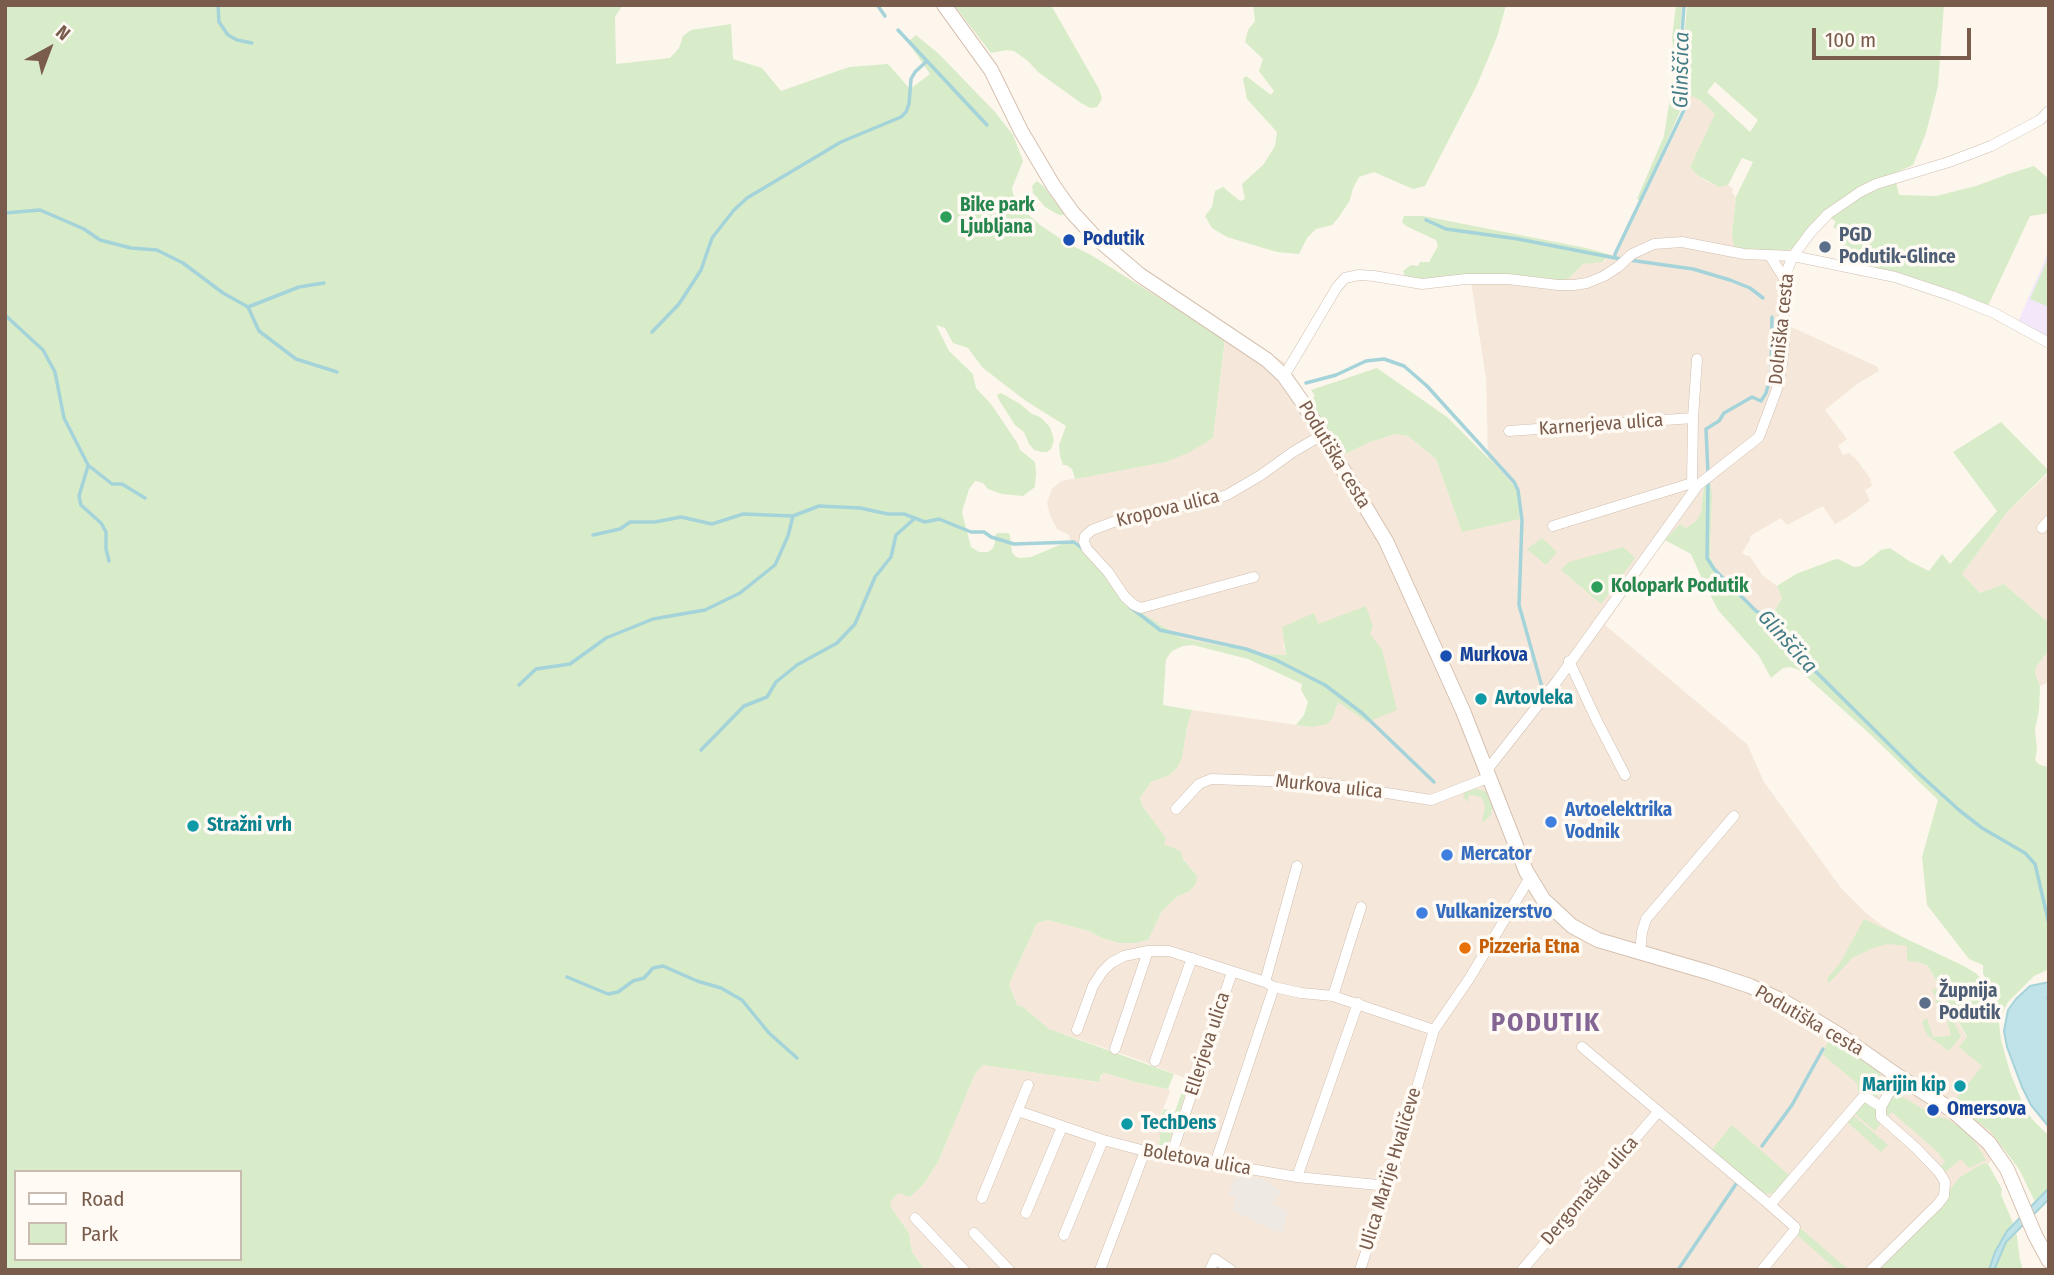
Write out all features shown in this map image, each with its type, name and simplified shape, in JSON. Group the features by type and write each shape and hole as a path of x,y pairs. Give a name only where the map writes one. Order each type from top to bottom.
{"street":[{"name":"Podutiška cesta","path":"944,5 991,69 1021,131 1072,212 1094,236 1134,271 1267,360 1284,376 1303,403 1392,553 1463,711 1529,879 1546,902 1576,928 1606,944 1711,973 1750,986 1785,1002 1952,1110 1989,1143 2007,1169 2049,1261"},
{"name":"Dolniška cesta","path":"1488,773 1677,516 1698,483 1759,437 1777,389 1782,364 1784,278 1793,256 1828,214 1847,199 1876,184 1991,146 2040,120 2049,111"},
{"path":"1284,376 1345,278 1374,276 1422,284 1466,279 1508,279 1574,285 1595,279 1618,267 1632,254 1654,244 1682,242 1721,251 1793,256 1866,270 1925,286 1994,313 2049,342"},
{"path":"1769,256 1784,278"},
{"path":"1552,526 1698,483 1693,418 1697,359"},
{"name":"Karnerjeva ulica","path":"1509,431 1693,418"},
{"name":"Kropova ulica","path":"1254,577 1141,608 1125,597 1108,572 1087,549 1085,536 1092,530 1124,518 1227,495 1322,435"},
{"path":"1569,661 1625,775"},
{"name":"Murkova ulica","path":"1176,810 1199,784 1211,779 1323,783 1431,800 1488,773"},
{"path":"1640,954 1646,919 1734,816"},
{"path":"1215,1164 1270,985 1297,866"},
{"name":"Ulica Marije Hvaličeve","path":"1363,1269 1434,1030 1469,979 1529,879"},
{"path":"1333,996 1361,907"},
{"path":"1115,1049 1148,951"},
{"name":"Ellerjeva ulica","path":"1077,1030 1093,986 1102,972 1124,956 1148,951 1169,951 1270,985 1301,993 1333,996 1434,1030"},
{"path":"1155,1062 1192,958"},
{"name":"Ellerjeva ulica","path":"1171,1156 1232,972"},
{"path":"1297,1177 1358,1003"},
{"path":"1582,1047 1795,1227 1762,1270"},
{"path":"1871,1270 1944,1196 1945,1182 1940,1172 1881,1117 1881,1107 1898,1076"},
{"path":"982,1198 1028,1085"},
{"path":"1770,1205 1862,1098 1867,1097 1881,1107"},
{"name":"Boletova ulica","path":"1018,1111 1103,1140 1145,1151 1297,1177 1388,1186"},
{"name":"Dergomaška ulica","path":"1522,1270 1658,1112"},
{"path":"1027,1213 1062,1127"},
{"path":"1064,1235 1103,1140"},
{"path":"1100,1270 1145,1151"},
{"path":"915,1218 964,1270"},
{"path":"974,1233 1009,1270"},
{"path":"1210,1270 1215,1259 1231,1270"}],"shaded area":[{"path":"1690,94 1716,114 1690,167 1708,182 1719,187 1728,185 1733,189 1732,193 1736,197 1732,233 1779,252 1792,249 1796,261 1788,282 1787,325 1878,367 1879,371 1857,384 1825,410 1847,439 1838,446 1843,455 1849,453 1870,478 1872,486 1865,490 1870,501 1835,524 1823,506 1787,525 1781,518 1750,536 1742,553 1749,555 1763,576 1777,586 1782,598 1773,613 1764,617 1755,612 1728,585 1710,556 1712,495 1704,485 1701,513 1696,521 1686,528 1680,524 1665,540 1605,625 1747,744 1764,782 1841,888 1866,913 1908,940 1918,962 1928,966 1982,1066 1973,1117 1990,1131 2003,1147 1879,1270 925,1270 912,1252 909,1233 890,1202 898,1193 910,1197 924,1184 938,1162 975,1074 983,1065 1098,1082 1104,1073 1168,1089 1170,1092 1159,1119 1159,1145 1190,1080 1049,1029 1017,1005 1009,984 1037,923 1048,920 1089,931 1119,943 1135,943 1148,940 1162,911 1178,896 1190,891 1197,876 1175,848 1164,846 1165,838 1143,807 1140,798 1151,782 1170,775 1177,768 1182,758 1192,710 1311,727 1333,717 1338,702 1385,666 1382,649 1317,624 1314,614 1283,644 1286,655 1266,654 1233,644 1227,647 1181,638 1141,612 1084,551 1071,542 1069,535 1057,529 1047,503 1052,489 1061,481 1166,462 1213,438 1227,324 1285,363 1341,456 1370,442 1396,434 1408,436 1436,459 1462,532 1516,488 1488,458 1486,378 1470,276 1569,278 1583,264 1605,261 1608,254 1616,255 1687,109"},
{"path":"2049,250 2049,341 2018,322"},
{"path":"2049,473 2049,623 2004,584 1980,593 1962,574 2008,511"},
{"path":"2049,650 2049,682 2040,686 2035,673 2036,667"},
{"path":"1234,1177 1261,1178 1281,1191 1274,1204 1288,1211 1282,1234 1233,1211 1235,1196 1229,1195"}],"green space":[{"path":"5,5 623,5 615,17 616,64 670,58 679,48 683,36 691,30 731,24 733,59 762,68 781,91 849,67 888,64 910,89 930,74 908,42 916,35 939,54 995,112 1013,135 1023,161 1012,188 1022,209 1067,243 1091,255 1225,339 1213,438 1166,462 1075,479 1072,469 1063,465 1060,456 1059,445 1066,426 1001,382 982,367 968,348 953,343 945,328 936,325 949,351 973,374 976,388 991,404 1020,450 1035,462 1035,487 1023,496 1002,494 975,481 969,489 962,512 971,547 979,552 988,552 993,548 997,533 1008,533 1012,552 1019,558 1031,557 1071,542 1084,551 1141,612 1181,638 1227,647 1232,644 1266,654 1286,655 1282,627 1314,613 1318,624 1366,606 1373,627 1370,634 1382,649 1397,710 1367,722 1338,702 1328,724 1311,727 1296,725 1304,715 1308,702 1301,690 1302,684 1248,659 1193,645 1172,651 1166,659 1163,705 1192,710 1182,758 1170,775 1151,782 1140,798 1143,807 1166,838 1164,845 1181,852 1183,859 1197,876 1196,883 1190,891 1178,896 1162,911 1148,940 1119,943 1089,931 1048,920 1037,923 1009,984 1017,1005 1049,1029 1174,1074 1168,1089 1105,1073 1101,1075 1099,1082 983,1065 975,1074 938,1162 924,1184 910,1197 898,1193 890,1202 909,1233 912,1252 925,1270 5,1270"},
{"path":"954,5 1051,5 1099,89 1102,99 1097,107 1090,108 1081,103 1014,51 991,53"},
{"path":"1253,5 1506,5 1497,37 1477,85 1425,186 1413,189 1374,172 1359,177 1350,200 1339,217 1332,225 1316,229 1307,238 1299,254 1277,252 1227,237 1212,228 1205,216 1212,207 1215,191 1223,187 1240,201 1245,199 1242,184 1263,165 1275,146 1277,132 1247,99 1243,79 1246,76 1271,95 1274,91 1259,71 1263,59 1245,42 1248,30 1255,21"},
{"path":"1676,5 1682,5 1679,50 1683,67 1682,107 1640,201 1637,199 1664,136 1675,66 1672,38"},
{"path":"1687,5 1944,5 1938,86 1926,133 1913,165 1865,186 1792,249 1779,252 1737,250 1734,246 1732,233 1736,197 1753,162 1742,158 1728,185 1719,187 1697,175 1690,167 1715,114 1701,101 1688,96 1687,64 1683,55","holes":["1715,82 1758,120 1750,132 1707,92"]},
{"path":"2034,166 2049,179 2049,213 2030,216 1987,308 1838,262 1847,236 1833,227 1836,222 1830,217 1864,194 1896,182 1899,195 1936,196 1976,186"},
{"path":"1037,181 1065,215 1059,215 1045,207 1033,193 1032,186"},
{"path":"1404,216 1423,216 1586,248 1608,254 1608,257 1602,262 1583,264 1569,278 1556,282 1409,280 1403,271 1411,265 1418,266 1420,262 1429,262 1438,246 1436,240 1406,226 1402,222"},
{"path":"2049,256 2049,307 2030,299"},
{"path":"1377,368 1447,417 1499,469 1516,488 1520,519 1462,532 1436,459 1408,436 1396,434 1370,442 1341,456 1308,401 1315,396 1311,390"},
{"path":"1001,393 1040,417 1050,427 1054,440 1051,449 1047,452 1034,450 1024,432 1015,425 999,400 997,395"},
{"path":"2001,422 2049,471 2008,511 1962,574 1980,593 2004,584 2049,623 2049,650 2036,667 2035,673 2040,686 2035,760 2040,765 2049,767 2049,969 2034,976 2008,1002 2002,1014 1983,973 1983,965 1969,959 1927,905 1922,857 1938,800 1799,670 1783,668 1771,678 1759,656 1718,610 1691,554 1665,540 1680,524 1686,528 1696,521 1701,513 1704,485 1710,482 1710,557 1728,585 1755,612 1764,616 1773,613 1782,598 1777,586 1796,574 1833,560 1838,559 1854,567 1861,566 1881,550 1890,548 1929,571 1942,554 1950,564 1997,511 1953,452"},
{"path":"1542,538 1557,552 1546,565 1527,549"},
{"name":"Kolopark Podutik","path":"1623,547 1635,558 1601,604 1561,570 1569,562"},
{"path":"1474,788 1487,792 1493,807 1490,816 1482,823 1485,805 1481,797 1469,795 1468,802 1463,797 1465,791"},
{"path":"1864,919 1964,966 1977,974 1990,995 2010,1072 2023,1104 2032,1119 2049,1136 2049,1188 2035,1202 2019,1169 1990,1131 1953,1103 1982,1066 1959,1047 1967,1037 1928,966 1907,961 1907,946 1888,944 1852,958 1829,983 1827,981"},
{"path":"1935,988 1961,1036 1949,1051 1927,1035 1922,1022 1927,1018 1933,1037 1951,1036 1946,1016 1935,1001 1932,990"},
{"path":"1829,1039 1879,1071 1883,1081 1877,1097 1866,1097 1858,1091 1857,1083 1823,1055"},
{"path":"1186,1079 1190,1080 1170,1139 1163,1147 1159,1145 1159,1119 1164,1109 1175,1112"},
{"path":"1895,1094 1963,1129 1986,1160 1969,1168 1961,1159 1945,1172 1940,1167 1945,1161 1940,1154 1892,1112 1886,1118 1885,1109 1891,1096"},
{"path":"1866,1101 1876,1108 1880,1124 1875,1131 1854,1113"},
{"path":"1852,1114 1888,1145 1881,1152 1846,1121"},
{"path":"1732,1125 1789,1175 1789,1179 1777,1193 1760,1194 1710,1152"},
{"path":"1984,1163 1988,1164 2002,1189 2001,1195 2013,1223 1995,1252 1989,1270 1879,1270 1914,1234 1960,1177"},
{"path":"1801,1229 1849,1270 1837,1270 1797,1235 1776,1260 1797,1230"},
{"path":"2016,1230 2023,1270 1994,1270 2006,1242"}],"water":[{"path":"2049,982 2049,1127 2031,1105 2022,1087 2004,1031 2008,1010 2016,999 2030,986"},
{"path":"2049,1188 2049,1199 2006,1242 1994,1270 1989,1270 2007,1231"}],"waterway":[{"path":"218,5 219,22 228,35 252,43"},
{"name":"Glinščica","path":"1684,5 1681,50 1685,108 1615,258 1693,269 1750,288 1763,298"},
{"path":"878,6 885,16"},
{"path":"898,30 987,125"},
{"path":"652,332 679,304 701,270 712,238 734,210 747,198 841,142 901,117 909,104 911,79 927,61"},
{"path":"5,213 40,210 84,229 100,240 131,248 157,250 183,263 223,293 248,307 259,331 296,359 337,372"},
{"path":"1426,220 1446,229 1518,239 1615,258"},
{"path":"248,307 299,287 324,283"},
{"path":"5,315 43,350 55,372 64,418 88,465 112,484 122,484 145,498"},
{"name":"Glinščica","path":"1708,474 1706,429 1719,421 1724,413 1752,397 1761,401 1766,393 1771,375 1772,317"},
{"path":"1306,383 1336,375 1366,361 1384,359 1404,366 1427,386 1514,482 1518,490 1522,520 1519,605 1542,687"},
{"path":"88,466 79,496 81,505 101,523 106,532 109,561"},
{"name":"Glinščica","path":"1708,482 1707,558 1714,569 1756,611 1764,615 1785,644 1917,772 1982,828 2025,853 2035,864 2049,924"},
{"path":"593,535 620,529 630,522 655,522 681,517 712,524 743,514 793,516 819,506 904,514 925,522 939,519 971,532 984,532 1014,544 1074,542 1084,550"},
{"path":"519,685 536,669 570,664 606,638 653,619 705,610 740,593 775,565 788,536 793,516"},
{"path":"701,750 744,706 767,697 776,682 797,665 837,643 855,624 875,577 891,557 896,535 914,519"},
{"path":"1130,607 1160,630 1246,649 1276,660 1325,685 1362,713 1434,782"},
{"path":"567,977 608,994 618,992 633,981 644,978 653,968 663,966 721,988 742,1000 769,1033 797,1058"},
{"path":"1762,1146 1792,1105 1823,1049"},
{"path":"1678,1270 1736,1184"}],"place":[{"name":"Bike park Ljubljana","path":"946,217"},
{"name":"Podutik","path":"1069,240"},
{"name":"PGD Podutik-Glince","path":"1825,247"},
{"name":"Kolopark Podutik","path":"1597,587"},
{"name":"Murkova","path":"1446,656"},
{"name":"Avtovleka","path":"1481,699"},
{"name":"Avtoelektrika Vodnik","path":"1551,822"},
{"name":"Stražni vrh","path":"193,826"},
{"name":"Mercator","path":"1447,855"},
{"name":"Vulkanizerstvo","path":"1422,913"},
{"name":"Pizzeria Etna","path":"1465,948"},
{"name":"Župnija Podutik","path":"1925,1003"},
{"name":"Marijin kip","path":"1960,1086"},
{"name":"Omersova","path":"1933,1110"},
{"name":"TechDens","path":"1127,1124"}],"district":[{"name":"PODUTIK","path":"1546,1024"}]}
